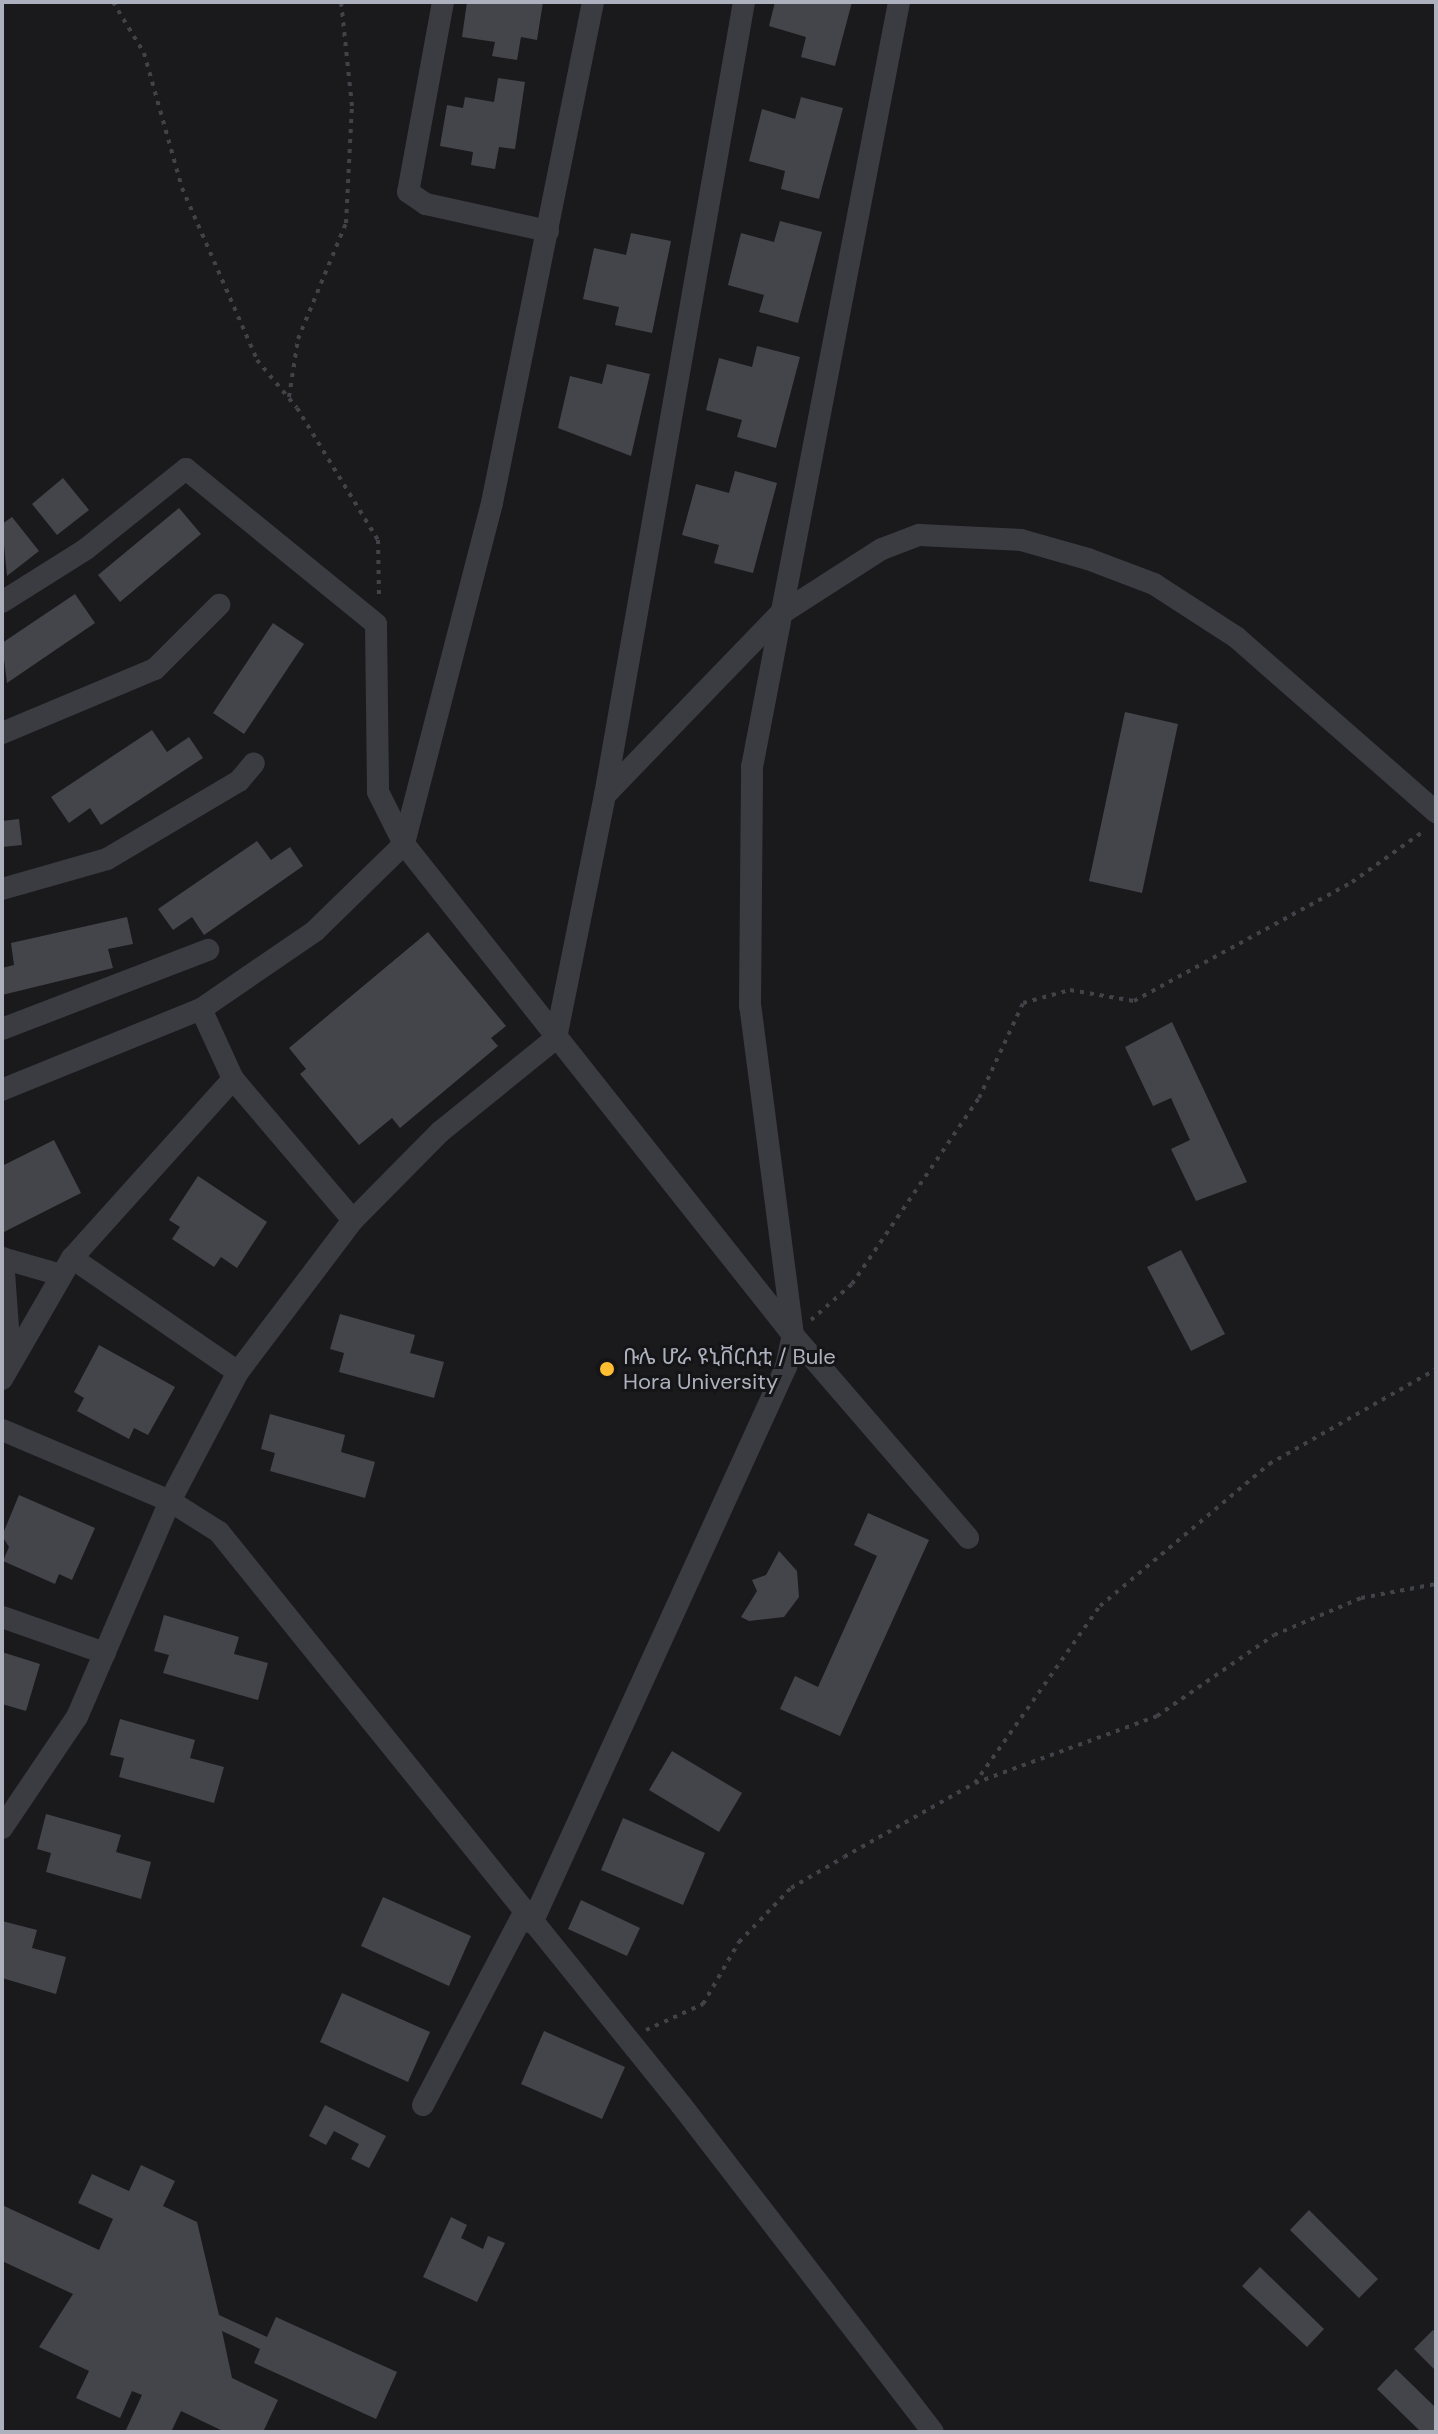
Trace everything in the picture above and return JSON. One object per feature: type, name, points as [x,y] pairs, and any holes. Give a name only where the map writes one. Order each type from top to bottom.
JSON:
[{"type":"street","points":[[443,2],[408,192],[426,204],[548,231]]},
{"type":"street","points":[[2,1090],[201,1009],[315,931],[404,844],[492,503],[593,2]]},
{"type":"street","points":[[2,1828],[46,1773],[105,1653],[170,1501],[238,1372],[353,1220],[440,1132],[556,1038],[605,795],[744,2]]},
{"type":"street","points":[[423,2105],[528,1918],[786,1367],[793,1335],[750,1006],[746,869],[752,767],[899,2]]},
{"type":"street","points":[[2,602],[86,549],[186,469],[376,624],[378,792],[404,844],[793,1335],[968,1538]]},
{"type":"street","points":[[605,795],[779,615],[882,549],[919,535],[1021,540],[1088,559],[1154,584],[1236,637],[1436,812]]},
{"type":"street","points":[[2,733],[155,669],[219,605]]},
{"type":"street","points":[[2,889],[107,859],[239,781],[254,763]]},
{"type":"street","points":[[2,1029],[208,950]]},
{"type":"street","points":[[201,1009],[233,1079],[353,1220]]},
{"type":"street","points":[[6,1369],[67,1266],[233,1079]]},
{"type":"street","points":[[6,1369],[2,1258],[67,1266],[238,1372]]},
{"type":"street","points":[[2,1430],[170,1501],[219,1532],[624,2037],[933,2432]]},
{"type":"street","points":[[2,1617],[105,1653]]},
{"type":"path","points":[[113,2],[144,53],[182,188],[251,345],[289,398],[378,540],[376,624]]},
{"type":"path","points":[[289,398],[298,339],[346,223],[352,106],[341,2]]},
{"type":"path","points":[[793,1335],[861,1272],[979,1098],[1023,1003],[1070,990],[1134,1001],[1352,882],[1436,823]]},
{"type":"path","points":[[975,1783],[1100,1606],[1269,1464],[1436,1369]]},
{"type":"path","points":[[624,2037],[703,2004],[739,1942],[791,1888],[975,1783],[1157,1716],[1274,1635],[1361,1598],[1436,1584]]},
{"type":"building","points":[[467,2],[543,2],[537,40],[521,37],[517,60],[492,56],[495,42],[462,37]]},
{"type":"building","points":[[775,2],[852,2],[835,66],[801,57],[806,37],[769,26]]},
{"type":"building","points":[[498,78],[525,82],[515,149],[499,147],[495,169],[471,165],[473,152],[440,146],[447,105],[463,108],[465,97],[494,102]]},
{"type":"building","points":[[801,97],[843,108],[819,199],[781,189],[785,171],[749,161],[762,109],[795,119]]},
{"type":"building","points":[[780,221],[822,232],[798,323],[759,312],[764,295],[728,285],[741,233],[774,242]]},
{"type":"building","points":[[631,233],[671,241],[652,333],[615,325],[619,307],[583,299],[594,248],[626,255]]},
{"type":"building","points":[[757,346],[800,357],[776,448],[737,437],[742,420],[706,410],[719,358],[752,367]]},
{"type":"building","points":[[607,364],[650,374],[631,456],[558,428],[570,376],[602,384]]},
{"type":"building","points":[[735,471],[777,483],[753,573],[714,563],[719,545],[682,535],[696,484],[729,493]]},
{"type":"building","points":[[63,478],[89,510],[57,535],[32,504]]},
{"type":"building","points":[[179,508],[201,534],[120,602],[98,575]]},
{"type":"building","points":[[12,517],[39,551],[7,576],[2,524]]},
{"type":"building","points":[[75,594],[95,623],[7,683],[2,643]]},
{"type":"building","points":[[273,623],[304,644],[244,734],[213,713]]},
{"type":"building","points":[[1125,712],[1178,724],[1142,893],[1089,881]]},
{"type":"building","points":[[152,730],[167,752],[189,737],[203,758],[101,825],[90,808],[69,823],[51,797]]},
{"type":"building","points":[[19,819],[22,845],[2,847],[2,821]]},
{"type":"building","points":[[257,841],[271,860],[290,847],[303,866],[204,935],[192,917],[173,930],[158,909]]},
{"type":"building","points":[[127,917],[133,944],[108,949],[113,968],[2,995],[2,968],[14,965],[11,943]]},
{"type":"building","points":[[428,932],[506,1026],[491,1038],[498,1046],[400,1128],[392,1118],[359,1145],[300,1074],[306,1069],[289,1048]]},
{"type":"building","points":[[1172,1022],[1247,1182],[1196,1201],[1171,1149],[1190,1140],[1171,1098],[1153,1106],[1125,1047]]},
{"type":"building","points":[[54,1140],[81,1193],[2,1233],[2,1166]]},
{"type":"building","points":[[198,1176],[267,1222],[237,1268],[221,1257],[214,1267],[172,1239],[180,1227],[169,1220]]},
{"type":"building","points":[[1181,1250],[1225,1334],[1191,1351],[1147,1267]]},
{"type":"building","points":[[340,1314],[415,1335],[410,1353],[444,1362],[434,1398],[339,1372],[344,1353],[330,1349]]},
{"type":"building","points":[[99,1345],[175,1387],[148,1435],[134,1428],[129,1439],[77,1411],[84,1398],[74,1392]]},
{"type":"building","points":[[270,1414],[345,1435],[341,1452],[375,1462],[365,1498],[270,1471],[275,1453],[261,1449]]},
{"type":"building","points":[[19,1495],[95,1528],[72,1580],[59,1574],[55,1584],[3,1561],[9,1547],[2,1536]]},
{"type":"building","points":[[868,1513],[929,1540],[840,1736],[780,1709],[795,1676],[818,1687],[877,1556],[854,1545]]},
{"type":"building","points":[[779,1551],[797,1571],[799,1597],[784,1617],[749,1621],[741,1617],[757,1591],[752,1580],[766,1575]]},
{"type":"building","points":[[164,1615],[239,1637],[234,1654],[268,1663],[258,1700],[163,1673],[169,1655],[154,1651]]},
{"type":"building","points":[[2,1652],[40,1664],[26,1711],[2,1704]]},
{"type":"building","points":[[120,1719],[195,1740],[190,1758],[224,1767],[214,1803],[119,1777],[124,1758],[110,1755]]},
{"type":"building","points":[[672,1751],[742,1793],[719,1832],[649,1790]]},
{"type":"building","points":[[46,1814],[121,1835],[116,1852],[151,1862],[141,1899],[46,1872],[51,1853],[37,1849]]},
{"type":"building","points":[[623,1818],[705,1853],[683,1905],[601,1870]]},
{"type":"building","points":[[383,1897],[471,1936],[449,1986],[361,1946]]},
{"type":"building","points":[[581,1900],[640,1928],[627,1956],[568,1929]]},
{"type":"building","points":[[2,1921],[37,1930],[32,1948],[66,1957],[56,1994],[2,1978]]},
{"type":"building","points":[[342,1993],[430,2032],[408,2082],[320,2042]]},
{"type":"building","points":[[544,2031],[625,2067],[602,2119],[521,2084]]},
{"type":"building","points":[[325,2105],[386,2136],[369,2168],[351,2159],[359,2144],[334,2131],[326,2145],[309,2136]]},
{"type":"building","points":[[141,2165],[175,2181],[163,2206],[197,2222],[219,2315],[267,2337],[276,2317],[397,2372],[376,2419],[254,2363],[260,2349],[222,2331],[232,2378],[278,2400],[263,2432],[225,2432],[181,2411],[171,2432],[125,2432],[142,2395],[132,2391],[120,2418],[76,2398],[89,2371],[39,2347],[73,2294],[2,2261],[2,2205],[99,2250],[113,2219],[78,2203],[92,2174],[129,2191]]},
{"type":"building","points":[[1309,2210],[1378,2279],[1359,2298],[1290,2230]]},
{"type":"building","points":[[451,2217],[467,2225],[461,2238],[483,2249],[488,2236],[505,2243],[477,2302],[423,2277]]},
{"type":"building","points":[[1260,2267],[1324,2329],[1307,2347],[1242,2286]]},
{"type":"building","points":[[1433,2330],[1436,2333],[1436,2371],[1414,2349]]},
{"type":"building","points":[[1396,2369],[1436,2408],[1436,2432],[1421,2432],[1377,2389]]},
{"type":"place","name":"ቡሌ ሆራ ዩኒቨርሲቲ / Bule Hora University","points":[[607,1369]]}]
